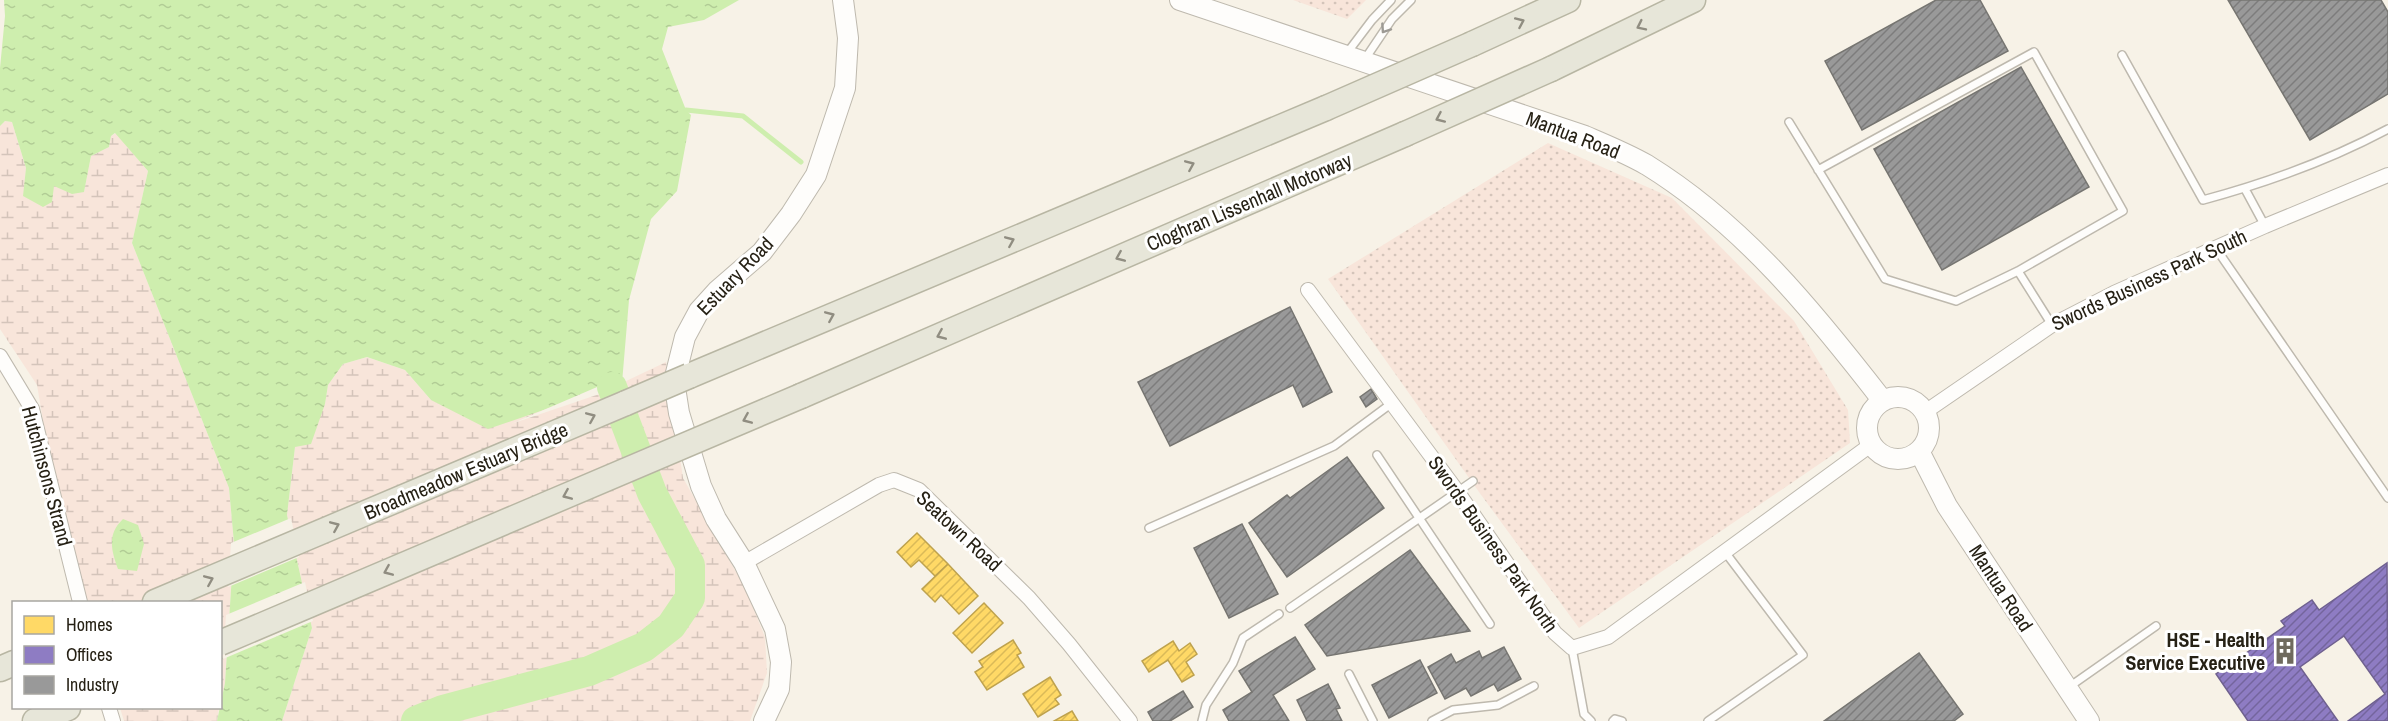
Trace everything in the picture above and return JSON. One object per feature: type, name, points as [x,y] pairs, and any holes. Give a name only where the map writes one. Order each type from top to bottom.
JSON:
[{"type":"highway","name":"Broadmeadow Estuary Bridge","points":[[160,601],[1326,108],[1568,0]]},
{"type":"highway","name":"Cloghran Lissenhall Motorway","points":[[222,642],[801,396],[1405,134],[1551,69],[1693,0]]},
{"type":"street","name":"Estuary Road","points":[[764,721],[778,689],[781,662],[775,629],[744,563],[716,519],[701,486],[679,413],[674,381],[686,337],[699,311],[718,290],[762,252],[791,214],[816,175],[845,88],[848,38],[843,0]]},
{"type":"street","name":"Mantua Road","points":[[1180,0],[1585,136],[1646,165],[1691,195],[1727,224],[1770,264],[1802,299],[1883,400]]},
{"type":"street","name":"Swords Business Park South","points":[[1925,412],[2052,325],[2114,293],[2265,226],[2388,175]]},
{"type":"street","name":"Swords Business Park North","points":[[1308,290],[1457,491],[1555,633],[1572,648],[1608,637],[1872,444]]},
{"type":"street","name":"Hutchinsons Strand","points":[[0,356],[32,409],[80,601]]},
{"type":"street","points":[[1904,397],[1920,405],[1925,412],[1928,420],[1928,437],[1919,451],[1911,456],[1894,459],[1885,456],[1872,444],[1868,436],[1869,418],[1883,400],[1904,397]]},
{"type":"street","name":"Mantua Road","points":[[1919,451],[1947,506],[2089,721]]},
{"type":"street","name":"Seatown Road","points":[[744,563],[879,485],[894,480],[919,490],[1029,598],[1130,721]]},
{"type":"lane","points":[[1355,58],[1372,20],[1391,0]]},
{"type":"lane","points":[[1355,58],[1411,0]]},
{"type":"lane","points":[[1790,122],[1818,170],[1885,279],[1956,302],[2018,271],[2123,211],[2034,52],[1818,170]]},
{"type":"lane","points":[[2122,55],[2203,200],[2245,189],[2359,144],[2388,129]]},
{"type":"lane","points":[[2245,189],[2265,226]]},
{"type":"lane","points":[[2216,248],[2388,498]]},
{"type":"lane","points":[[2018,271],[2052,325]]},
{"type":"lane","points":[[1149,528],[1334,446],[1392,403]]},
{"type":"lane","points":[[1377,455],[1490,624]]},
{"type":"lane","points":[[1290,608],[1473,481]]},
{"type":"lane","points":[[1708,721],[1803,655],[1725,552]]},
{"type":"lane","points":[[1202,721],[1206,705],[1233,663],[1243,638],[1279,614]]},
{"type":"lane","points":[[2067,689],[2156,626]]},
{"type":"lane","points":[[1572,648],[1584,714],[1591,721]]},
{"type":"lane","points":[[1349,674],[1373,721]]},
{"type":"lane","points":[[1432,721],[1453,710],[1498,705],[1534,686]]},
{"type":"lane","points":[[1613,721],[1616,719],[1622,721]]},
{"type":"green space","points":[[1293,0],[1366,0],[1347,19]]},
{"type":"green space","points":[[5,121],[12,122],[26,168],[24,196],[43,206],[54,185],[84,192],[91,156],[109,147],[111,136],[116,133],[148,171],[132,243],[229,488],[234,543],[225,683],[222,698],[222,601],[88,601],[52,474],[37,385],[0,329],[0,126]]},
{"type":"green space","points":[[1548,143],[1672,198],[1794,321],[1848,410],[1850,443],[1579,628],[1328,279]]},
{"type":"green space","points":[[367,357],[405,370],[431,400],[622,383],[666,362],[683,478],[745,588],[765,637],[767,673],[750,721],[282,721],[312,628],[287,515],[295,447],[325,404],[328,385],[343,364]]},
{"type":"green space","points":[[120,709],[219,709],[217,721],[124,721]]},
{"type":"water","points":[[4,0],[739,0],[704,20],[668,27],[662,49],[686,110],[691,115],[677,191],[651,219],[629,300],[622,383],[488,429],[431,400],[405,370],[367,357],[343,364],[328,385],[325,404],[311,444],[295,447],[287,515],[312,628],[282,721],[217,721],[220,709],[222,709],[225,683],[234,543],[229,488],[132,243],[148,171],[115,133],[111,136],[109,147],[91,156],[84,192],[72,194],[54,186],[52,202],[43,207],[23,196],[26,168],[12,122],[5,121],[0,126],[0,68],[5,16]]},
{"type":"water","points":[[123,519],[138,525],[144,544],[137,571],[118,569],[114,555],[112,542],[114,530]]},
{"type":"pier","points":[[625,375],[623,386],[511,424]]},
{"type":"pier","points":[[291,518],[299,557],[228,587],[231,543]]},
{"type":"pier","points":[[305,582],[313,621],[223,659],[226,615]]},
{"type":"building: Homes","points":[[917,533],[948,564],[935,576],[919,560],[911,567],[897,552]]},
{"type":"building: Homes","points":[[948,564],[978,596],[959,614],[941,595],[935,602],[922,589]]},
{"type":"building: Homes","points":[[984,603],[1003,623],[972,653],[953,633]]},
{"type":"building: Homes","points":[[1013,640],[1021,653],[1017,655],[1024,667],[987,690],[975,672],[983,667],[979,661]]},
{"type":"building: Homes","points":[[1173,641],[1179,651],[1190,643],[1197,654],[1186,662],[1194,675],[1182,682],[1168,660],[1149,672],[1142,661]]},
{"type":"building: Homes","points":[[1050,677],[1061,695],[1055,699],[1059,704],[1038,717],[1023,694]]},
{"type":"building: Homes","points":[[1072,711],[1078,721],[1054,721]]},
{"type":"building: Offices","name":"HSE - Health Service Executive","points":[[2387,563],[2388,721],[2348,721],[2385,694],[2344,636],[2300,667],[2338,721],[2248,721],[2216,674],[2285,626],[2281,621],[2312,600],[2319,610]]},
{"type":"building: Industry","points":[[1936,0],[1980,0],[2008,51],[1862,130],[1825,61]]},
{"type":"building: Industry","points":[[2228,0],[2381,0],[2388,12],[2388,94],[2310,140]]},
{"type":"building: Industry","points":[[2021,67],[2089,187],[1942,270],[1874,149]]},
{"type":"building: Industry","points":[[1290,307],[1332,392],[1303,407],[1293,385],[1170,446],[1138,382]]},
{"type":"building: Industry","points":[[1371,389],[1377,399],[1366,407],[1360,397]]},
{"type":"building: Industry","points":[[1347,457],[1384,508],[1287,577],[1249,523],[1287,495],[1290,498]]},
{"type":"building: Industry","points":[[1242,524],[1278,594],[1229,618],[1194,548]]},
{"type":"building: Industry","points":[[1410,550],[1470,631],[1327,656],[1305,625]]},
{"type":"building: Industry","points":[[1295,637],[1315,669],[1273,695],[1289,721],[1229,721],[1223,710],[1252,692],[1239,671]]},
{"type":"building: Industry","points":[[1504,647],[1521,679],[1498,691],[1494,684],[1471,696],[1466,688],[1445,699],[1428,667],[1451,654],[1456,663],[1479,651],[1482,658]]},
{"type":"building: Industry","points":[[1919,653],[1963,714],[1954,721],[1824,721]]},
{"type":"building: Industry","points":[[1420,660],[1437,693],[1389,718],[1372,685]]},
{"type":"building: Industry","points":[[1328,684],[1340,708],[1336,709],[1342,721],[1307,721],[1297,700]]},
{"type":"building: Industry","points":[[1183,691],[1193,707],[1170,721],[1153,721],[1148,712]]},
{"type":"waterway","points":[[686,110],[743,116],[801,162]]},
{"type":"waterway","points":[[416,721],[443,710],[589,671],[644,647],[671,626],[690,598],[690,565],[652,493],[612,387]]},
{"type":"place","name":"HSE - Health Service Executive","points":[[2285,651]]}]
